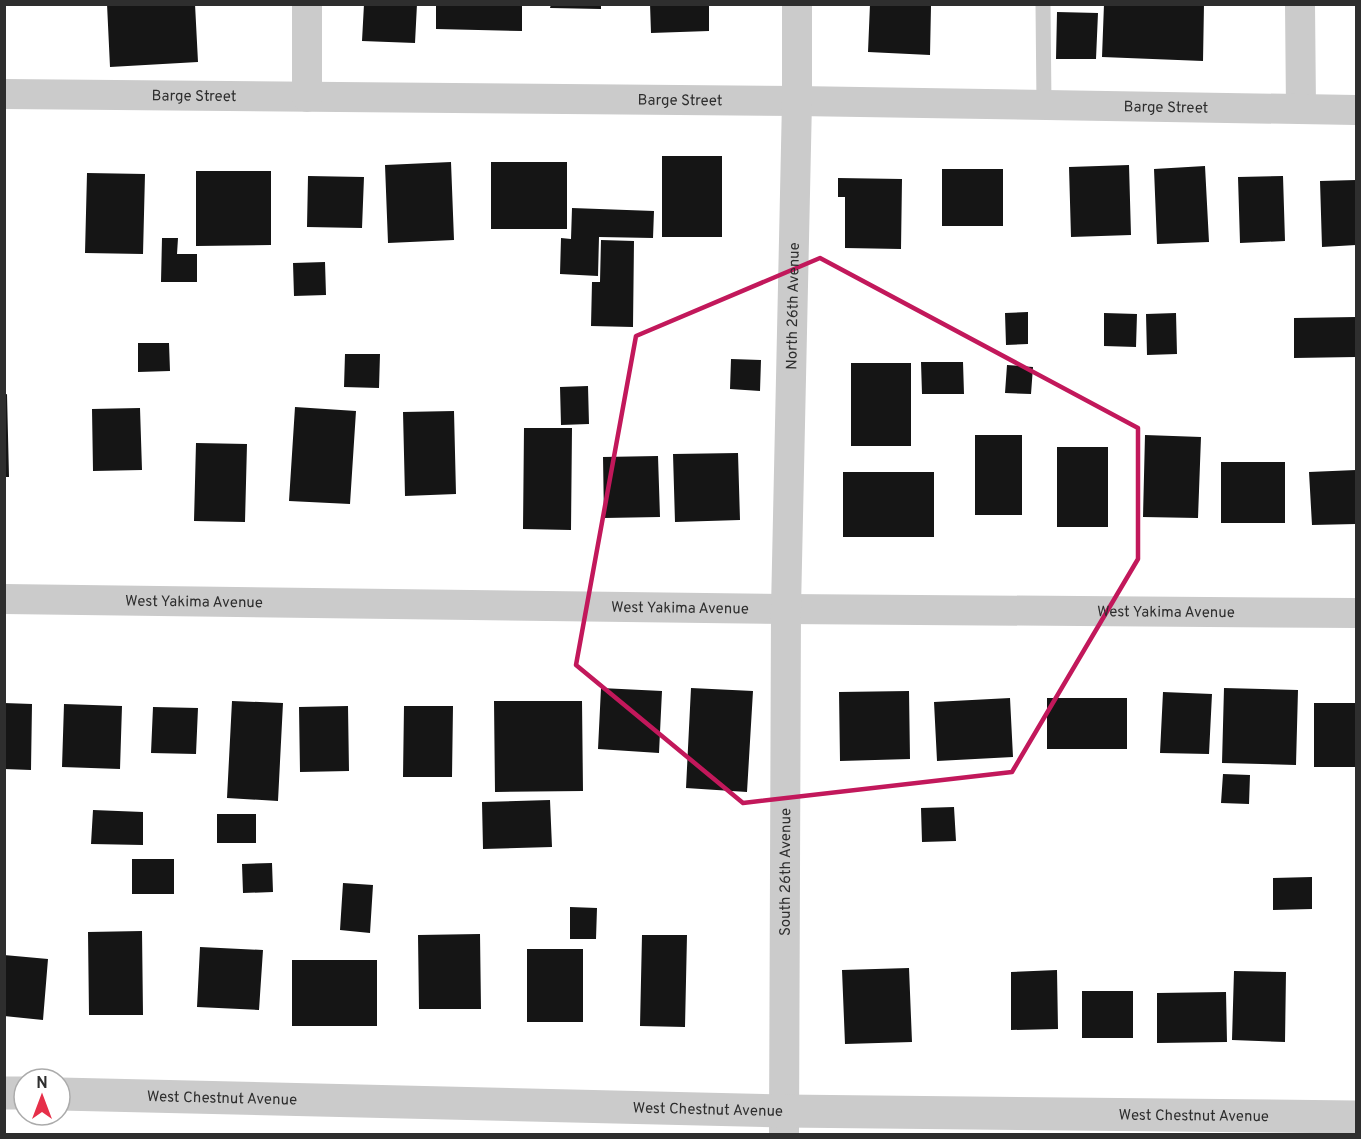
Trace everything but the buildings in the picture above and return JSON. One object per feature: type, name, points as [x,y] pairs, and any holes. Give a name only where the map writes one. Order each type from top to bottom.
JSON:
[{"type":"street","points":[[307,4],[307,97]]},
{"type":"street","name":"North 26th Avenue","points":[[786,609],[797,101],[796,4]]},
{"type":"street","points":[[1300,4],[1301,109]]},
{"type":"street","name":"Barge Street","points":[[4,94],[797,101],[1356,110]]},
{"type":"street","name":"West Yakima Avenue","points":[[4,599],[786,609],[1356,613]]},
{"type":"street","name":"South 26th Avenue","points":[[784,1123],[786,609]]},
{"type":"street","name":"West Chestnut Avenue","points":[[72,1094],[784,1123],[1302,1126],[1356,1117]]},
{"type":"lane","points":[[1043,4],[1044,105]]},
{"type":"highlighted area","points":[[820,258],[1138,428],[1138,559],[1012,772],[743,803],[576,665],[636,336]]}]
